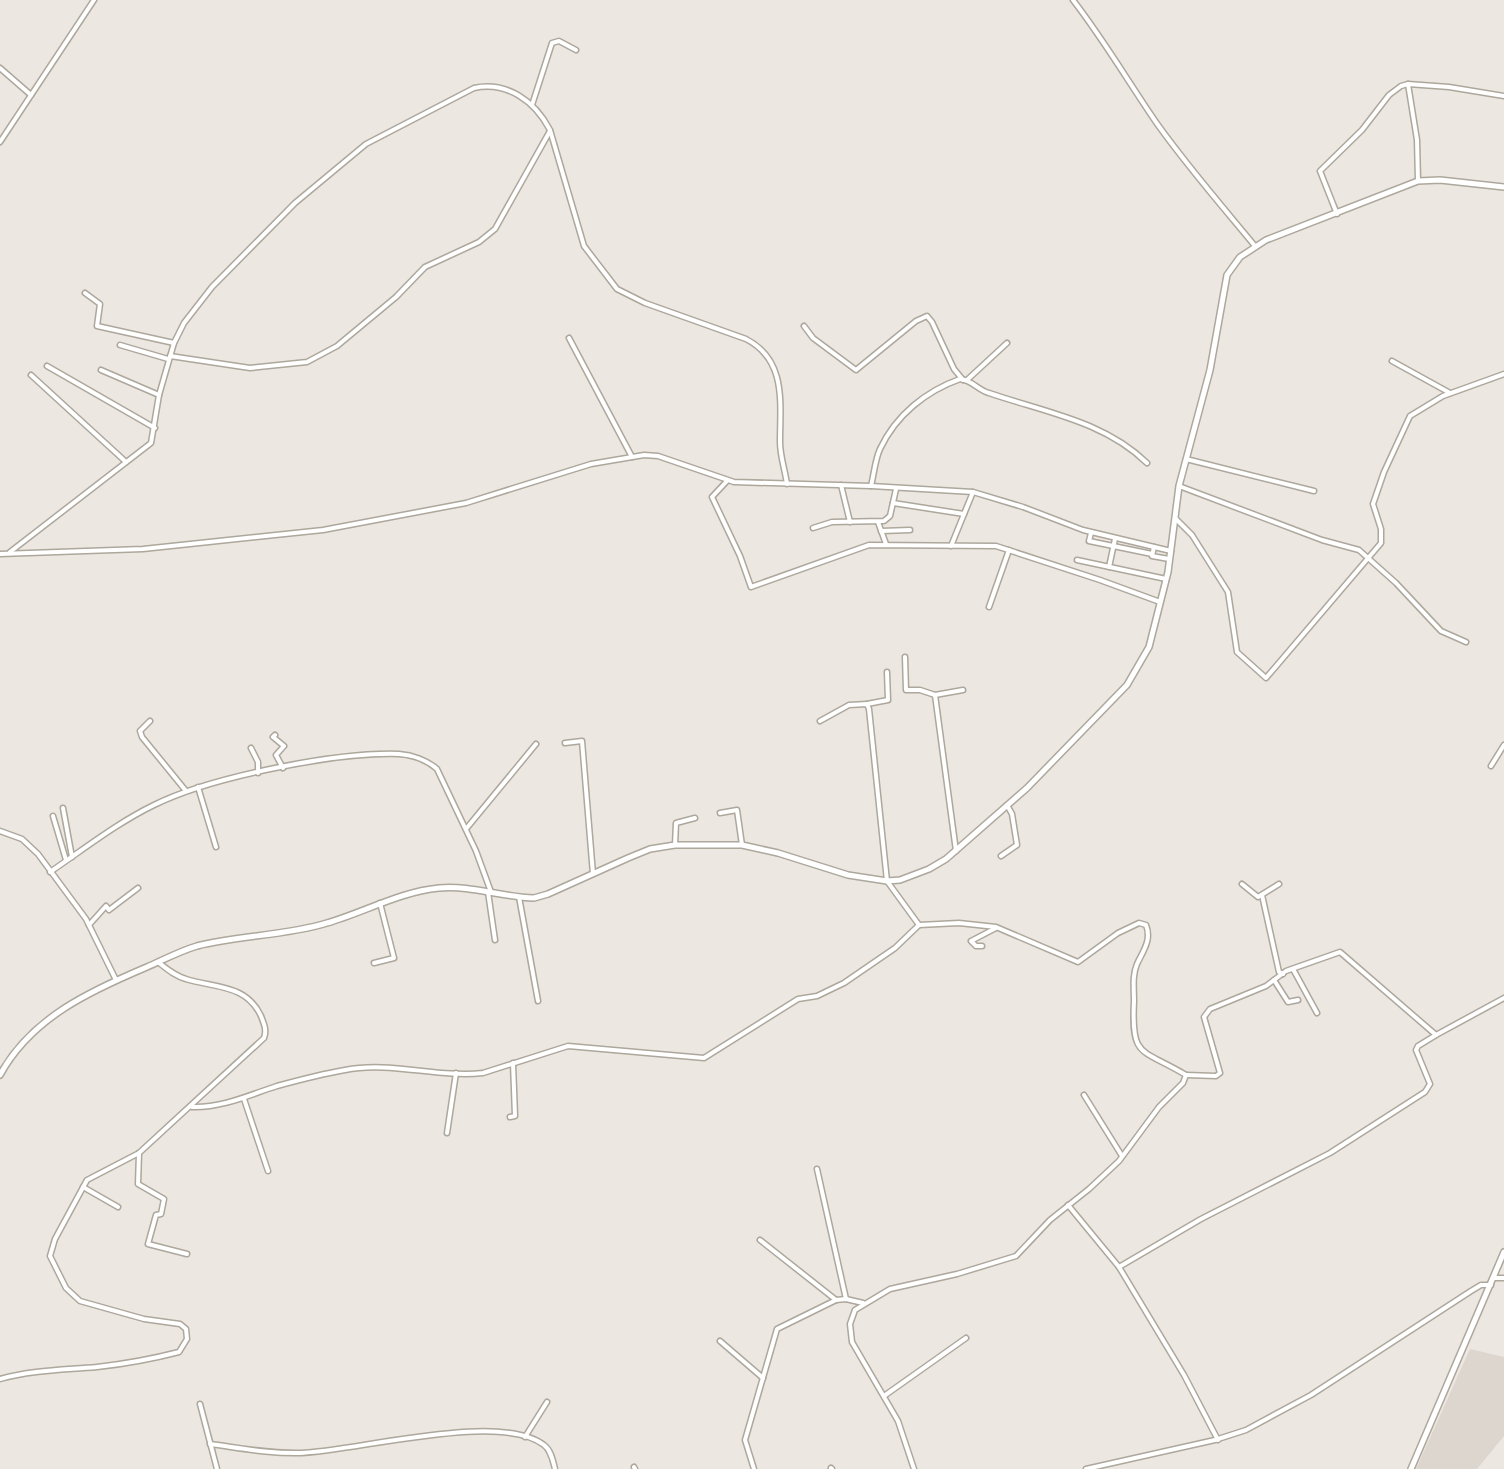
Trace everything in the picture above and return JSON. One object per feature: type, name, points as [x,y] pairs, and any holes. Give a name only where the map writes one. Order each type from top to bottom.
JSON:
[{"type":"street","points":[[0,142],[94,0]]},
{"type":"street","points":[[1073,0],[1097,30],[1130,83],[1187,165],[1256,246]]},
{"type":"street","points":[[532,105],[552,43],[559,41],[576,50]]},
{"type":"street","points":[[0,68],[31,95]]},
{"type":"street","points":[[1337,214],[1320,171],[1362,130],[1389,95],[1408,84],[1462,88],[1504,96]]},
{"type":"street","points":[[1408,84],[1417,140],[1418,181]]},
{"type":"street","points":[[10,552],[151,444],[159,395],[169,357],[184,323],[212,287],[295,203],[366,144],[474,88],[496,86],[524,98],[550,130],[584,246],[617,289],[645,303],[746,339],[760,346],[771,358],[782,415],[780,444],[787,484]]},
{"type":"street","points":[[120,345],[169,357],[250,368],[307,362],[328,351],[396,297],[425,267],[479,242],[495,229],[550,130]]},
{"type":"street","points":[[0,1075],[31,1033],[51,1017],[91,992],[116,980],[196,946],[292,932],[327,923],[408,893],[442,888],[519,897],[548,894],[650,849],[675,845],[742,845],[778,853],[848,875],[887,882],[929,869],[956,852],[1037,779],[1127,685],[1149,647],[1172,551],[1179,486],[1212,360],[1227,275],[1240,256],[1256,246],[1418,181],[1440,180],[1504,188]]},
{"type":"street","points":[[85,293],[100,304],[97,326],[174,343]]},
{"type":"street","points":[[804,326],[813,338],[856,370],[916,321],[927,316],[954,369],[965,380],[985,392],[1056,412],[1106,434],[1130,446],[1147,463]]},
{"type":"street","points":[[569,338],[632,457]]},
{"type":"street","points":[[871,486],[880,449],[923,395],[965,380],[1007,343]]},
{"type":"street","points":[[1392,361],[1450,393]]},
{"type":"street","points":[[47,366],[155,427]]},
{"type":"street","points":[[101,370],[159,395]]},
{"type":"street","points":[[1176,519],[1192,535],[1228,592],[1237,652],[1266,678],[1381,543],[1374,501],[1406,424],[1415,412],[1450,393],[1504,374]]},
{"type":"street","points":[[31,375],[126,462]]},
{"type":"street","points":[[75,380],[155,427]]},
{"type":"street","points":[[0,554],[143,549],[323,530],[476,500],[591,464],[632,457],[658,456],[728,481],[759,485],[841,485],[973,492],[1023,507],[1091,533],[1172,551]]},
{"type":"street","points":[[1186,459],[1314,491]]},
{"type":"street","points":[[728,481],[712,497],[740,556],[751,587],[855,548],[886,545],[996,546],[1161,603]]},
{"type":"street","points":[[841,485],[849,522]]},
{"type":"street","points":[[1179,486],[1322,540],[1359,550],[1369,557],[1441,631],[1466,642]]},
{"type":"street","points":[[813,528],[832,522],[878,522],[887,519],[896,489]]},
{"type":"street","points":[[951,546],[973,492]]},
{"type":"street","points":[[893,503],[964,514]]},
{"type":"street","points":[[878,522],[886,545]]},
{"type":"street","points":[[881,531],[910,530]]},
{"type":"street","points":[[1091,533],[1089,541],[1170,559]]},
{"type":"street","points":[[1108,567],[1115,539]]},
{"type":"street","points":[[1152,554],[1154,547]]},
{"type":"street","points":[[989,607],[1009,550]]},
{"type":"street","points":[[1077,560],[1166,579]]},
{"type":"street","points":[[905,657],[906,690],[920,690],[935,694],[963,690]]},
{"type":"street","points":[[820,721],[849,705],[888,700],[887,672]]},
{"type":"street","points":[[935,694],[956,852]]},
{"type":"street","points":[[867,704],[887,882],[919,925]]},
{"type":"street","points":[[150,721],[140,731],[142,737],[186,791]]},
{"type":"street","points":[[275,735],[273,737],[284,746],[276,755],[283,768]]},
{"type":"street","points":[[565,742],[582,741],[593,874]]},
{"type":"street","points":[[466,829],[536,744]]},
{"type":"street","points":[[1491,766],[1504,745]]},
{"type":"street","points":[[251,748],[258,762],[258,773]]},
{"type":"street","points":[[50,872],[129,819],[186,791],[283,768],[362,756],[401,754],[430,762],[444,779],[466,829],[489,892],[495,940]]},
{"type":"street","points":[[198,788],[216,847]]},
{"type":"street","points":[[1001,856],[1017,845],[1012,814],[1007,805]]},
{"type":"street","points":[[63,808],[72,856]]},
{"type":"street","points":[[720,813],[737,810],[742,845]]},
{"type":"street","points":[[53,816],[66,860]]},
{"type":"street","points":[[675,845],[676,823],[696,818]]},
{"type":"street","points":[[0,831],[29,844],[89,925],[116,980]]},
{"type":"street","points":[[1242,884],[1258,897],[1279,884]]},
{"type":"street","points":[[89,925],[106,906],[109,910],[138,888]]},
{"type":"street","points":[[1262,895],[1279,972],[1283,974]]},
{"type":"street","points":[[519,897],[538,1001]]},
{"type":"street","points":[[374,963],[393,958],[380,903]]},
{"type":"street","points":[[191,1107],[218,1105],[244,1099],[282,1085],[363,1068],[418,1069],[456,1074],[483,1073],[568,1046],[704,1058],[798,999],[817,996],[844,983],[895,948],[919,925],[959,923],[996,927],[1078,962],[1118,933],[1139,923],[1146,925],[1147,944],[1134,973],[1133,1034],[1137,1045],[1148,1054],[1186,1075],[1216,1076],[1220,1073],[1204,1017],[1207,1012],[1293,969],[1340,952],[1436,1035]]},
{"type":"street","points":[[982,946],[976,946],[971,941],[996,927]]},
{"type":"street","points":[[0,1379],[46,1370],[133,1362],[179,1352],[183,1349],[187,1339],[186,1329],[180,1324],[144,1319],[80,1301],[66,1288],[52,1264],[50,1249],[83,1187],[96,1174],[139,1153],[256,1047],[266,1031],[257,1008],[248,997],[237,990],[183,979],[158,962]]},
{"type":"street","points":[[1293,969],[1317,1013]]},
{"type":"street","points":[[1274,980],[1288,1002],[1298,1000]]},
{"type":"street","points":[[1119,1267],[1186,1227],[1330,1153],[1425,1092],[1430,1084],[1416,1050],[1418,1046],[1504,998]]},
{"type":"street","points":[[510,1117],[514,1116],[513,1063]]},
{"type":"street","points":[[447,1133],[456,1074]]},
{"type":"street","points":[[914,1469],[905,1438],[884,1396],[866,1370],[850,1333],[852,1316],[864,1303],[890,1289],[957,1274],[1016,1256],[1068,1205],[1089,1190],[1122,1156],[1154,1112],[1184,1083],[1186,1075]]},
{"type":"street","points":[[1083,1095],[1122,1156]]},
{"type":"street","points":[[244,1099],[267,1171]]},
{"type":"street","points":[[139,1153],[138,1184],[164,1199],[161,1214],[156,1215],[148,1244],[187,1254]]},
{"type":"street","points":[[817,1169],[846,1299]]},
{"type":"street","points":[[83,1187],[118,1208]]},
{"type":"street","points":[[1068,1205],[1119,1267],[1184,1376],[1218,1440]]},
{"type":"street","points":[[760,1240],[836,1300]]},
{"type":"street","points":[[1411,1469],[1504,1252]]},
{"type":"street","points":[[1494,1278],[1504,1278]]},
{"type":"street","points":[[1086,1469],[1218,1440],[1274,1417],[1471,1291],[1481,1285],[1491,1285]]},
{"type":"street","points":[[754,1469],[745,1443],[777,1329],[836,1300],[846,1299],[864,1303]]},
{"type":"street","points":[[884,1396],[966,1338]]},
{"type":"street","points":[[720,1341],[764,1378]]},
{"type":"street","points":[[525,1437],[547,1402]]},
{"type":"street","points":[[200,1404],[217,1469]]},
{"type":"street","points":[[210,1444],[300,1453],[451,1433],[499,1433],[525,1437],[547,1446],[555,1469]]},
{"type":"shaded area","points":[[1470,1349],[1504,1357],[1504,1436],[1477,1469],[1416,1469]]}]
